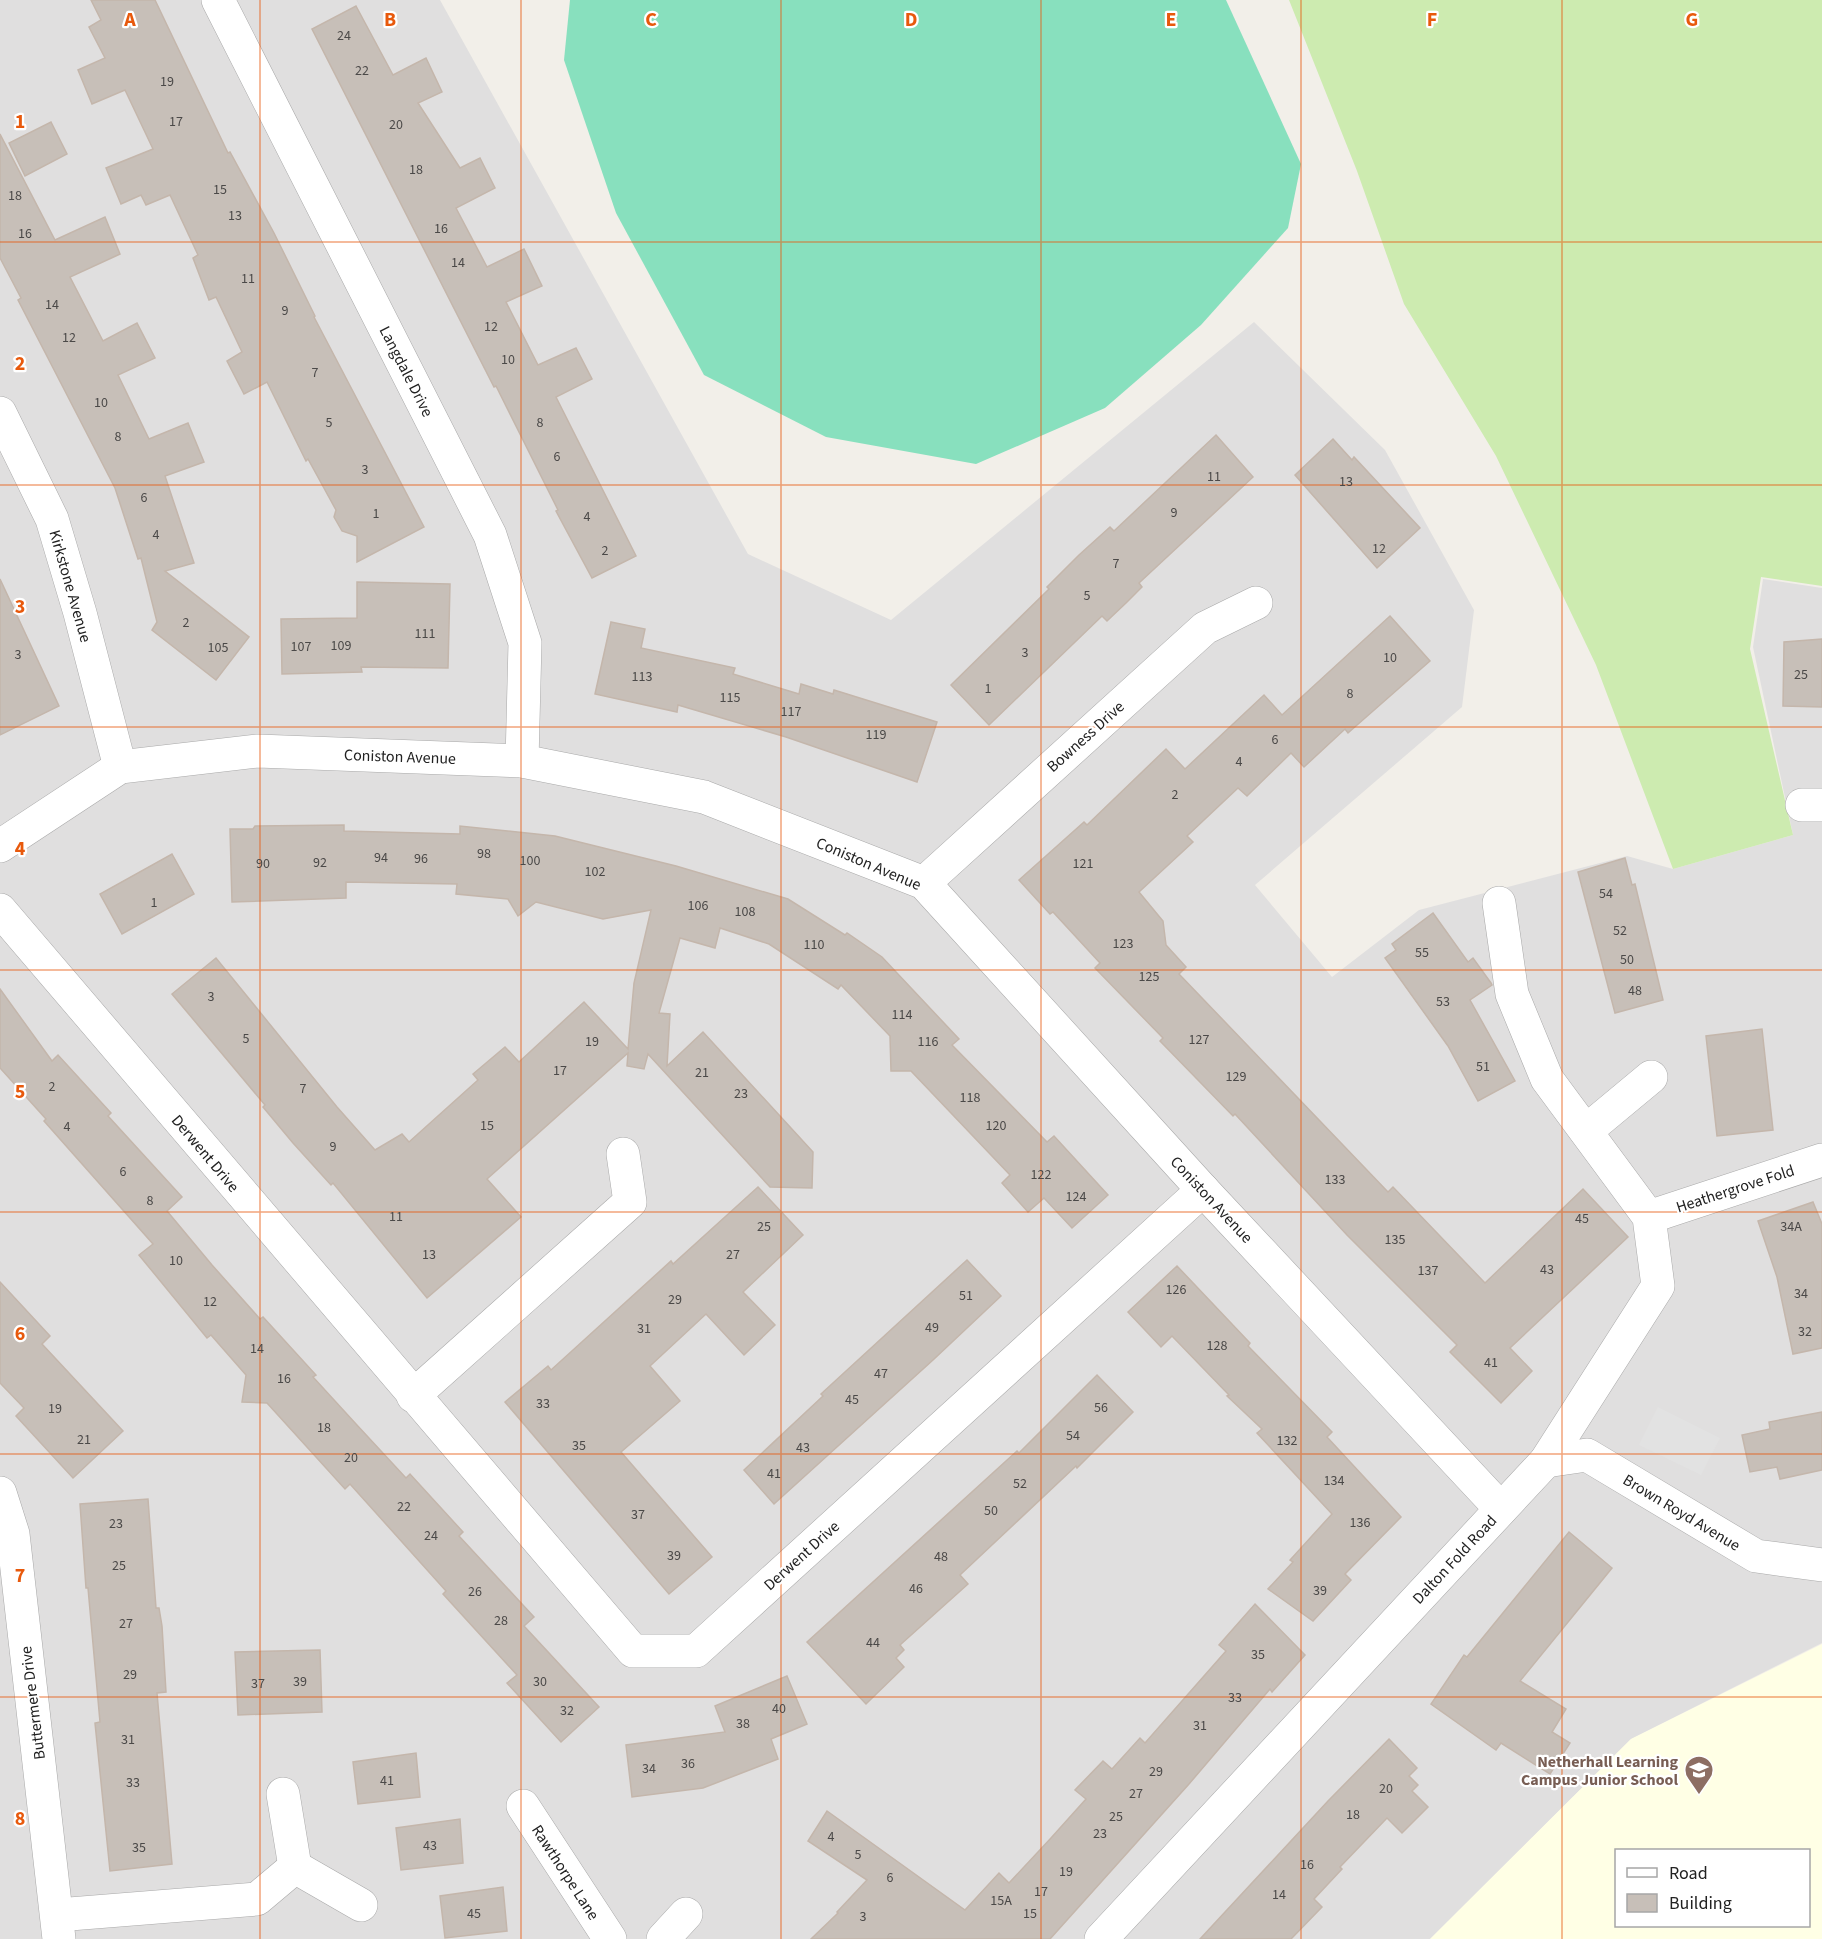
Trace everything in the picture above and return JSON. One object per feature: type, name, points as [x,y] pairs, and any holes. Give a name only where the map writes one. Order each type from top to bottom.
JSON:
[{"type":"street","name":"Langdale Drive","points":[[218,0],[490,535],[525,643],[522,761]]},
{"type":"street","name":"Kirkstone Avenue","points":[[0,413],[52,519],[80,612],[120,767]]},
{"type":"street","name":"Bowness Drive","points":[[924,883],[1205,628],[1256,603]]},
{"type":"street","name":"Coniston Avenue","points":[[0,846],[120,767],[258,751],[522,761],[704,796],[924,883],[1203,1190],[1502,1509]]},
{"type":"street","name":"Dalton Fold Road","points":[[1101,1939],[1546,1461],[1658,1286],[1649,1217],[1547,1079],[1512,994],[1499,903]]},
{"type":"street","name":"Derwent Drive","points":[[0,910],[633,1651],[696,1651],[1203,1190]]},
{"type":"street","points":[[1586,1131],[1651,1077]]},
{"type":"street","points":[[413,1396],[630,1202],[623,1154]]},
{"type":"street","name":"Heathergrove Fold","points":[[1649,1217],[1822,1160]]},
{"type":"street","name":"Brown Royd Avenue","points":[[1546,1461],[1587,1455],[1755,1556],[1822,1565]]},
{"type":"street","name":"Buttermere Drive","points":[[0,1493],[13,1534],[58,1927],[257,1899],[295,1867]]},
{"type":"street","points":[[283,1794],[295,1867],[361,1905]]},
{"type":"street","name":"Rawthorpe Lane","points":[[523,1806],[610,1939]]},
{"type":"street","points":[[663,1939],[686,1914]]},
{"type":"shaded area","points":[[0,0],[440,0],[748,554],[891,620],[1254,322],[1385,450],[1474,610],[1462,707],[1255,885],[1332,977],[1419,910],[1627,856],[1673,869],[1793,835],[1753,647],[1763,579],[1822,588],[1822,1643],[1631,1739],[1430,1939],[0,1939]]},
{"type":"shaded area","points":[[1658,1407],[1720,1438],[1701,1475],[1639,1445]]},
{"type":"shaded area","name":"Netherhall Learning Campus Junior School","points":[[1822,1644],[1822,1939],[1430,1939],[1631,1739]]},
{"type":"green space","points":[[570,0],[1226,0],[1301,164],[1288,228],[1201,325],[1105,408],[976,464],[826,437],[704,375],[616,213],[564,60]]},
{"type":"green space","points":[[1289,0],[1822,0],[1822,586],[1761,577],[1750,649],[1793,835],[1673,869],[1596,665],[1496,456],[1404,304],[1357,171]]},
{"type":"building","points":[[91,0],[155,0],[228,153],[230,152],[274,233],[314,317],[424,527],[357,562],[357,536],[342,531],[334,517],[336,510],[308,459],[306,461],[267,382],[244,394],[227,361],[242,352],[216,297],[209,300],[193,258],[198,255],[170,195],[146,205],[141,195],[121,204],[106,168],[153,149],[125,90],[92,104],[78,70],[105,58],[89,27],[101,20]]},
{"type":"building","points":[[356,6],[393,75],[426,58],[442,92],[418,103],[460,168],[480,158],[495,188],[456,208],[487,267],[524,249],[542,286],[506,302],[538,365],[576,348],[592,379],[556,397],[636,556],[592,578],[312,29]]},
{"type":"building","points":[[51,122],[67,154],[25,176],[9,143]]},
{"type":"building","points":[[0,134],[55,240],[105,217],[120,254],[70,277],[103,341],[137,323],[155,358],[118,375],[149,439],[188,423],[204,462],[165,476],[194,563],[165,571],[249,637],[216,680],[152,630],[157,622],[141,558],[138,559],[115,488],[18,300],[21,298],[0,258]]},
{"type":"building","points":[[1216,435],[1253,477],[1139,583],[1142,587],[1107,621],[1102,616],[989,725],[951,685],[1049,589],[1047,587],[1079,555],[1110,527],[1114,531]]},
{"type":"building","points":[[1333,439],[1352,460],[1354,457],[1420,528],[1377,568],[1295,475]]},
{"type":"building","points":[[0,579],[59,706],[0,735]]},
{"type":"building","points":[[357,582],[450,584],[448,668],[361,667],[362,672],[282,674],[281,619],[357,618]]},
{"type":"building","points":[[1390,616],[1430,661],[1348,733],[1345,729],[1304,767],[1291,753],[1247,796],[1238,788],[1187,836],[1193,842],[1139,892],[1163,921],[1166,945],[1186,967],[1179,974],[1388,1192],[1393,1187],[1485,1283],[1583,1189],[1628,1237],[1510,1348],[1532,1371],[1501,1403],[1450,1352],[1457,1345],[1347,1235],[1235,1114],[1233,1116],[1160,1041],[1163,1038],[1095,968],[1100,963],[1053,912],[1050,914],[1019,880],[1084,822],[1087,825],[1166,749],[1185,769],[1264,695],[1282,715]]},
{"type":"building","points":[[611,622],[645,629],[641,648],[735,668],[733,674],[799,694],[801,684],[833,694],[834,690],[937,722],[917,782],[786,737],[678,705],[677,712],[595,694]]},
{"type":"building","points":[[1822,639],[1822,707],[1783,706],[1784,642]]},
{"type":"building","points":[[344,825],[344,831],[460,834],[460,826],[555,836],[676,866],[788,899],[845,935],[847,933],[882,957],[959,1039],[952,1045],[1047,1142],[1054,1136],[1108,1195],[1072,1228],[1044,1198],[1028,1212],[1002,1183],[1010,1175],[911,1071],[891,1071],[890,1036],[841,985],[838,989],[769,944],[720,928],[715,948],[680,938],[659,1013],[670,1014],[667,1066],[703,1032],[813,1152],[812,1188],[770,1187],[648,1054],[644,1069],[627,1066],[628,1053],[487,1179],[521,1217],[427,1298],[333,1183],[331,1185],[293,1143],[263,1107],[265,1105],[172,994],[216,958],[337,1107],[375,1150],[402,1134],[409,1142],[478,1080],[473,1074],[505,1047],[519,1062],[584,1002],[628,1049],[634,983],[651,910],[603,919],[536,902],[518,916],[508,899],[456,894],[457,884],[346,882],[346,898],[232,902],[230,829],[253,829],[255,826]]},
{"type":"building","points":[[172,854],[194,894],[122,934],[100,894]]},
{"type":"building","points":[[1625,858],[1632,885],[1635,884],[1663,1000],[1615,1013],[1578,872]]},
{"type":"building","points":[[1433,913],[1468,962],[1473,958],[1492,985],[1470,1000],[1515,1081],[1478,1101],[1448,1046],[1385,958],[1396,950],[1392,944]]},
{"type":"building","points":[[0,989],[52,1061],[58,1055],[111,1113],[108,1116],[182,1197],[167,1211],[212,1265],[260,1319],[263,1317],[316,1375],[313,1377],[406,1478],[410,1474],[463,1532],[459,1536],[534,1617],[524,1626],[599,1707],[561,1742],[507,1683],[517,1675],[443,1594],[446,1591],[350,1484],[345,1489],[267,1403],[242,1402],[246,1375],[211,1335],[207,1338],[139,1255],[153,1244],[0,1068]]},
{"type":"building","points":[[1762,1029],[1773,1130],[1717,1136],[1706,1036]]},
{"type":"building","points":[[758,1187],[803,1235],[743,1292],[775,1325],[744,1355],[706,1314],[650,1366],[680,1401],[621,1452],[712,1557],[669,1594],[505,1402],[548,1366],[551,1370],[671,1261],[673,1264]]},
{"type":"building","points":[[1813,1202],[1822,1224],[1822,1348],[1793,1354],[1777,1277],[1758,1221]]},
{"type":"building","points":[[967,1260],[1001,1296],[774,1504],[744,1470],[823,1396],[821,1394]]},
{"type":"building","points":[[1177,1266],[1250,1343],[1248,1346],[1332,1432],[1327,1437],[1401,1517],[1345,1574],[1351,1580],[1313,1621],[1268,1589],[1293,1562],[1290,1560],[1332,1514],[1257,1433],[1262,1429],[1227,1396],[1229,1395],[1172,1336],[1161,1347],[1128,1312]]},
{"type":"building","points":[[0,1282],[50,1336],[42,1344],[123,1431],[73,1478],[16,1416],[24,1408],[0,1383]]},
{"type":"building","points":[[1097,1375],[1133,1412],[1077,1468],[1076,1466],[960,1575],[968,1584],[900,1645],[904,1650],[896,1658],[904,1667],[866,1704],[807,1642],[1017,1451],[1019,1453]]},
{"type":"building","points":[[1822,1412],[1822,1470],[1780,1479],[1777,1467],[1750,1472],[1742,1435],[1770,1429],[1769,1422]]},
{"type":"building","points":[[148,1499],[156,1608],[159,1608],[162,1626],[166,1692],[157,1693],[172,1864],[110,1871],[95,1723],[100,1722],[80,1504]]},
{"type":"building","points":[[1569,1532],[1612,1568],[1520,1681],[1566,1709],[1552,1732],[1570,1743],[1550,1774],[1501,1743],[1496,1750],[1431,1704],[1464,1655],[1467,1657]]},
{"type":"building","points":[[1255,1604],[1305,1655],[1272,1692],[1270,1689],[1189,1784],[1050,1939],[811,1939],[867,1880],[808,1841],[827,1811],[965,1910],[999,1873],[1009,1883],[1051,1838],[1086,1799],[1075,1790],[1103,1761],[1112,1769],[1140,1738],[1145,1743],[1226,1651],[1219,1645]]},
{"type":"building","points":[[320,1650],[322,1712],[238,1715],[235,1652]]},
{"type":"building","points":[[787,1676],[807,1724],[771,1739],[778,1759],[703,1788],[632,1797],[626,1745],[725,1732],[715,1706]]},
{"type":"building","points":[[1389,1739],[1417,1768],[1409,1776],[1418,1785],[1412,1791],[1428,1807],[1402,1833],[1387,1818],[1340,1867],[1342,1869],[1314,1899],[1322,1907],[1291,1939],[1200,1939],[1328,1801]]},
{"type":"building","points":[[416,1753],[420,1797],[358,1804],[353,1762]]},
{"type":"building","points":[[460,1819],[463,1863],[401,1870],[396,1828]]},
{"type":"building","points":[[503,1887],[507,1931],[445,1938],[440,1896]]},
{"type":"place","name":"Netherhall Learning Campus Junior School","points":[[1699,1796]]}]
